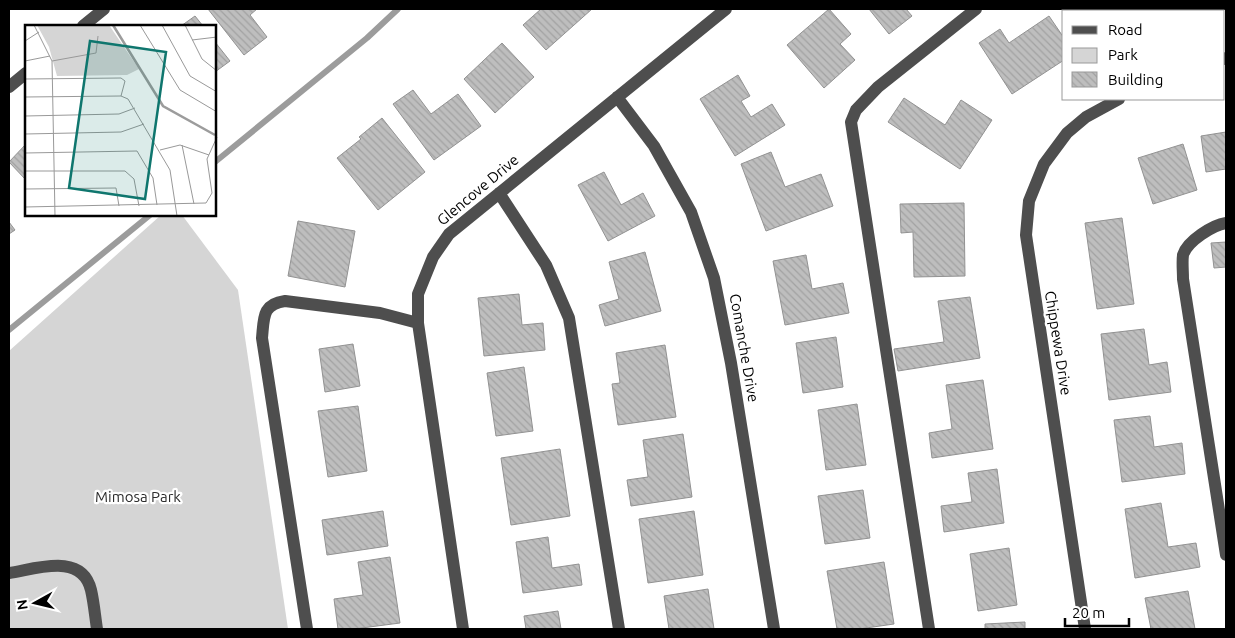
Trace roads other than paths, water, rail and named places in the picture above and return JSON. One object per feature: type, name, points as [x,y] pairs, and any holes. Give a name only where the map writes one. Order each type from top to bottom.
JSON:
[{"type":"street","points":[[84,25],[104,9]]},
{"type":"street","name":"Glencove Drive","points":[[463,629],[418,323],[418,294],[433,257],[449,234],[726,9]]},
{"type":"street","points":[[929,629],[851,122],[856,110],[878,87],[976,9]]},
{"type":"street","points":[[9,86],[25,74]]},
{"type":"street","name":"Comanche Drive","points":[[617,97],[654,146],[691,212],[714,278],[731,363],[774,629]]},
{"type":"street","name":"Chippewa Drive","points":[[1085,629],[1026,234],[1029,201],[1044,164],[1067,133],[1086,117],[1117,100]]},
{"type":"street","points":[[499,193],[546,265],[570,318],[619,629]]},
{"type":"street","points":[[1226,223],[1219,224],[1206,231],[1189,245],[1184,254],[1183,270],[1226,555]]},
{"type":"street","points":[[307,629],[262,338],[267,309],[274,302],[285,301],[380,313],[418,323]]},
{"type":"street","points":[[9,573],[57,565],[67,565],[77,569],[86,577],[91,589],[97,629]]},
{"type":"waterway","points":[[216,161],[367,38],[398,9]]},
{"type":"waterway","points":[[9,330],[149,216]]},
{"type":"park label","name":"Mimosa Park","points":[[138,497]]}]
